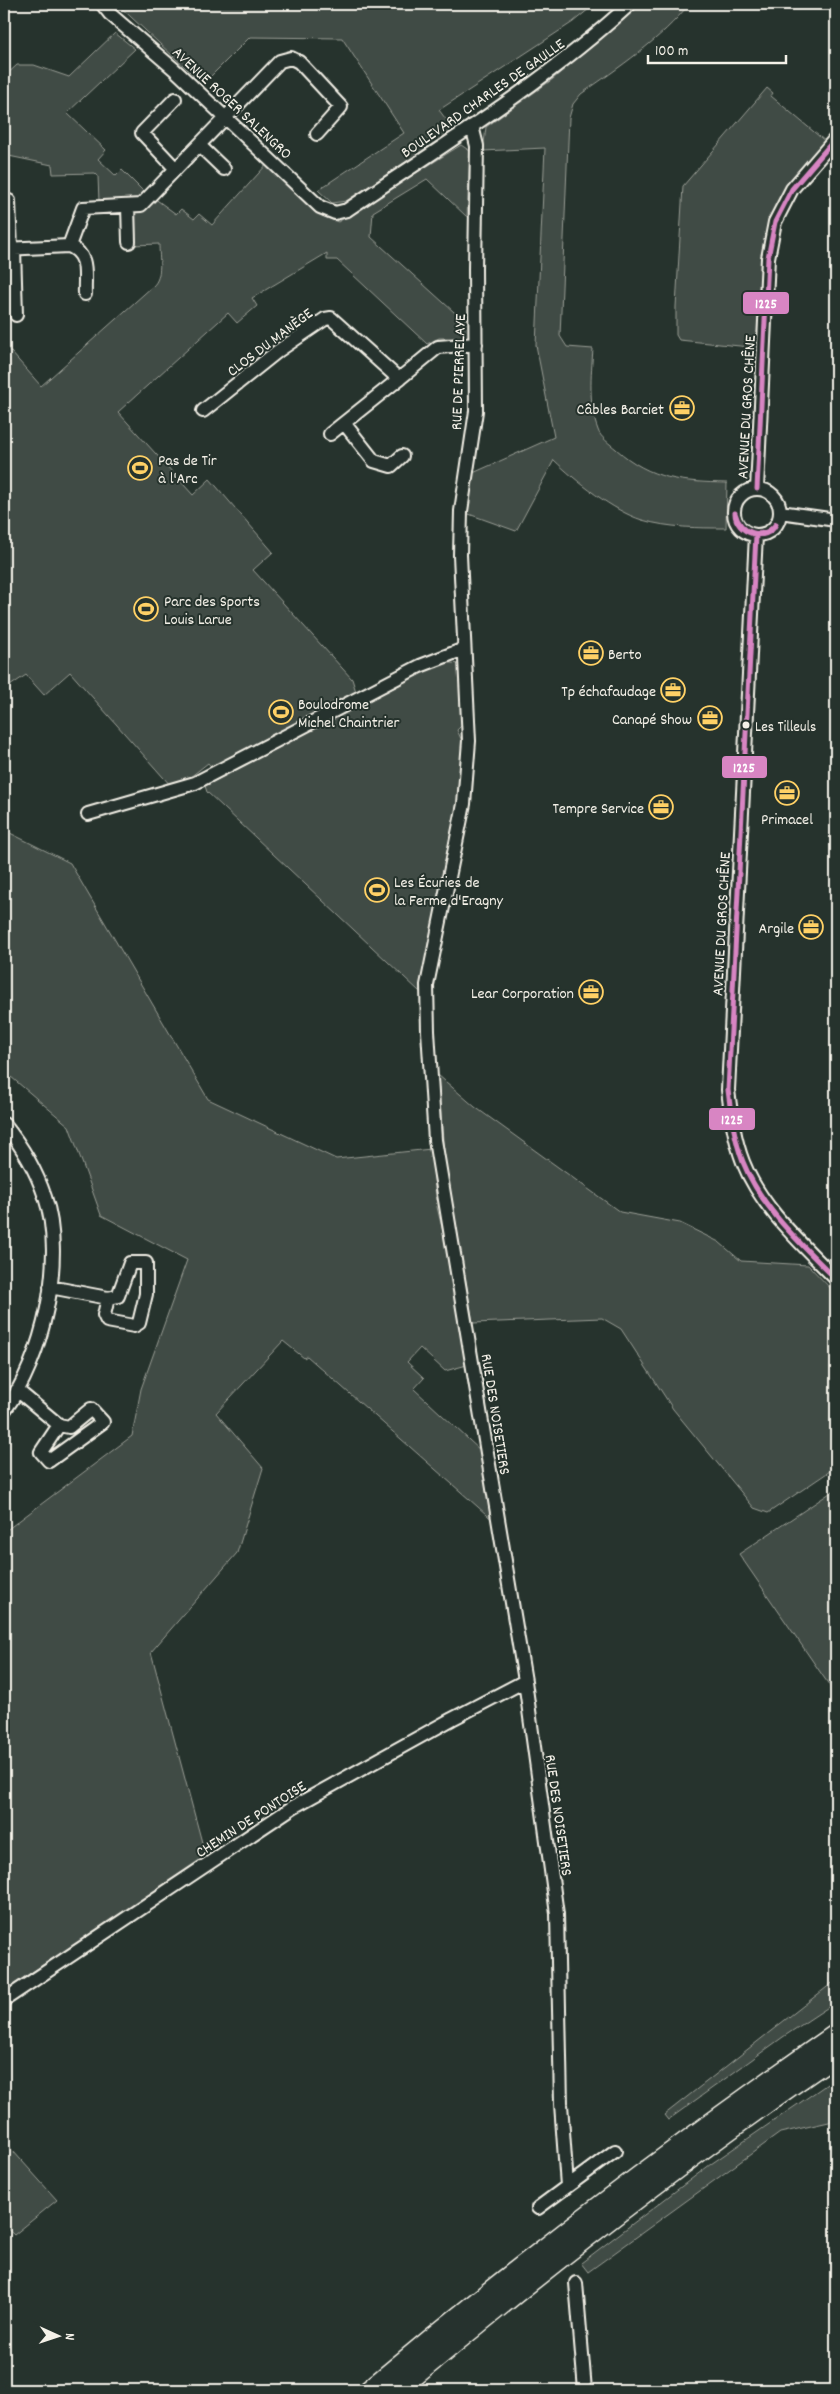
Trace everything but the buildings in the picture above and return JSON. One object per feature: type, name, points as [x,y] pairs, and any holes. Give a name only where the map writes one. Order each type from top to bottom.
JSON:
[{"type":"highway","points":[[369,2390],[618,2190],[716,2118],[836,2034]]},
{"type":"highway","points":[[398,2390],[477,2323],[622,2211],[836,2055]]},
{"type":"street","name":"AVENUE ROGER SALENGRO","points":[[102,4],[110,14],[174,69],[320,207],[330,212],[347,210]]},
{"type":"street","name":"BOULEVARD CHARLES DE GAULLE","points":[[347,210],[472,126],[576,52],[630,4]]},
{"type":"street","points":[[68,246],[83,208],[140,205],[280,61],[292,58],[299,62],[341,106],[317,134]]},
{"type":"street","points":[[175,99],[142,133],[176,169]]},
{"type":"street","name":"RUE DE PIERRELAYE","points":[[464,649],[461,511],[476,411],[477,146],[472,126]]},
{"type":"street","name":"AVENUE DU GROS CHÊNE","points":[[757,489],[768,258],[775,222],[792,189],[836,138]]},
{"type":"street","points":[[199,145],[224,169]]},
{"type":"street","points":[[9,201],[10,249],[16,315]]},
{"type":"street","points":[[128,206],[129,242]]},
{"type":"street","points":[[10,249],[68,246],[79,250],[84,256],[85,294]]},
{"type":"street","name":"CLOS DU MANÈGE","points":[[203,411],[278,351],[325,318],[335,320],[399,379]]},
{"type":"street","points":[[330,434],[438,347],[476,344]]},
{"type":"street","points":[[344,423],[374,461],[391,466],[402,456]]},
{"type":"street","points":[[757,489],[766,492],[774,498],[780,512],[778,521],[773,529],[765,534],[756,535],[746,532],[738,525],[735,510],[742,496],[757,489]]},
{"type":"street","points":[[780,512],[836,520]]},
{"type":"street","name":"AVENUE DU GROS CHÊNE","points":[[756,535],[728,1090],[733,1127],[743,1162],[764,1202],[836,1279]]},
{"type":"street","points":[[88,814],[195,783],[420,666],[464,649]]},
{"type":"street","name":"RUE DES NOISETIERS","points":[[464,649],[469,741],[464,804],[427,985],[435,1140],[526,1681],[557,1914],[561,2104],[567,2186]]},
{"type":"street","points":[[4,1124],[8,1137],[32,1165],[46,1198],[53,1260],[41,1337],[17,1390],[4,1411]]},
{"type":"street","points":[[50,1287],[108,1298],[118,1296],[130,1262],[146,1263],[146,1294],[139,1323],[134,1326],[107,1321],[104,1315],[108,1298]]},
{"type":"street","points":[[17,1390],[59,1425],[69,1427],[91,1409],[103,1422],[49,1461],[41,1452],[59,1425]]},
{"type":"street","name":"CHEMIN DE PONTOISE","points":[[4,2000],[293,1807],[452,1719],[526,1681]]},
{"type":"street","points":[[538,2208],[616,2151]]},
{"type":"street","points":[[576,2283],[585,2390]]},
{"type":"shaded area","points":[[117,4],[595,4],[573,22],[439,110],[454,130],[346,201],[332,203],[318,190],[404,133],[342,38],[250,37],[203,84]]},
{"type":"shaded area","points":[[640,4],[689,4],[653,41],[581,94],[573,104],[569,118],[560,336],[567,347],[593,349],[591,400],[599,433],[603,438],[629,459],[655,473],[681,480],[727,483],[726,528],[673,526],[652,523],[631,516],[607,503],[554,460],[516,531],[466,513],[473,473],[554,437],[536,345],[545,148],[483,151],[486,127],[553,79]]},
{"type":"shaded area","points":[[115,33],[135,49],[67,113],[106,150],[98,159],[116,176],[122,170],[147,195],[142,200],[99,202],[98,176],[95,173],[53,174],[52,165],[4,155],[4,77],[17,65],[34,65],[69,77]]},
{"type":"shaded area","points":[[767,88],[773,93],[771,96],[826,142],[786,190],[758,343],[750,347],[679,340],[676,335],[676,307],[683,186]]},
{"type":"shaded area","name":"Parc des Sports Louis Larue","points":[[461,145],[470,151],[467,217],[427,179],[373,212],[371,237],[464,321],[469,315],[470,333],[465,338],[439,338],[427,344],[337,260],[327,260],[327,253],[252,298],[257,306],[237,323],[228,313],[118,412],[193,495],[210,479],[273,552],[253,570],[352,679],[357,695],[214,770],[208,763],[180,785],[171,786],[70,672],[44,695],[26,675],[4,690],[4,344],[41,386],[153,286],[159,272],[159,244],[133,245],[132,212],[154,198],[176,214],[181,209],[194,219],[199,214],[212,225],[268,163],[322,216],[338,222]]},
{"type":"shaded area","name":"Les Écuries de la Ferme d'Eragny","points":[[443,662],[460,664],[462,725],[457,730],[462,741],[462,801],[420,992],[207,792],[205,786]]},
{"type":"shaded area","points":[[4,830],[70,863],[208,1099],[336,1159],[431,1149],[437,1207],[467,1330],[467,1365],[445,1371],[420,1348],[407,1362],[424,1378],[414,1389],[482,1452],[495,1522],[307,1356],[304,1358],[283,1341],[216,1413],[263,1468],[237,1553],[151,1652],[208,1865],[50,1960],[4,1991],[4,1532],[132,1436],[141,1389],[187,1260],[101,1215],[69,1126],[4,1071]]},
{"type":"shaded area","points":[[438,1075],[475,1107],[620,1212],[680,1223],[719,1242],[741,1261],[808,1265],[836,1294],[836,1467],[768,1513],[754,1508],[673,1409],[621,1329],[602,1318],[473,1323],[444,1153]]},
{"type":"shaded area","points":[[836,1489],[836,1695],[739,1554]]},
{"type":"shaded area","points":[[836,1980],[836,2002],[783,2037],[668,2120],[664,2115]]},
{"type":"shaded area","points":[[836,2078],[836,2117],[829,2122],[780,2133],[588,2272],[581,2263],[711,2164]]},
{"type":"shaded area","points":[[4,2141],[57,2200],[14,2235],[4,2226]]},
{"type":"transit line","name":"1225","points":[[757,489],[768,258],[775,222],[792,189],[836,138]]},
{"type":"transit line","name":"1225","points":[[735,513],[742,526],[752,533],[764,533],[776,524]]},
{"type":"transit line","name":"1225","points":[[735,513],[736,520],[740,526],[752,534],[766,534],[776,524]]},
{"type":"transit line","name":"1225","points":[[756,535],[728,1090],[737,1144],[751,1179],[784,1225],[836,1279]]},
{"type":"place","name":"Câbles Barciet","points":[[682,408]]},
{"type":"place","name":"Pas de Tir à l'Arc","points":[[140,468]]},
{"type":"place","name":"Parc des Sports Louis Larue","points":[[146,609]]},
{"type":"place","name":"Berto","points":[[591,653]]},
{"type":"place","name":"Tp échafaudage","points":[[673,690]]},
{"type":"place","name":"Boulodrome Michel Chaintrier","points":[[281,712]]},
{"type":"place","name":"Canapé Show","points":[[710,718]]},
{"type":"place","name":"Les Tilleuls","points":[[746,725]]},
{"type":"place","name":"Primacel","points":[[787,793]]},
{"type":"place","name":"Tempre Service","points":[[661,807]]},
{"type":"place","name":"Les Écuries de la Ferme d'Eragny","points":[[377,890]]},
{"type":"place","name":"Argile","points":[[811,927]]},
{"type":"place","name":"Lear Corporation","points":[[591,992]]}]
